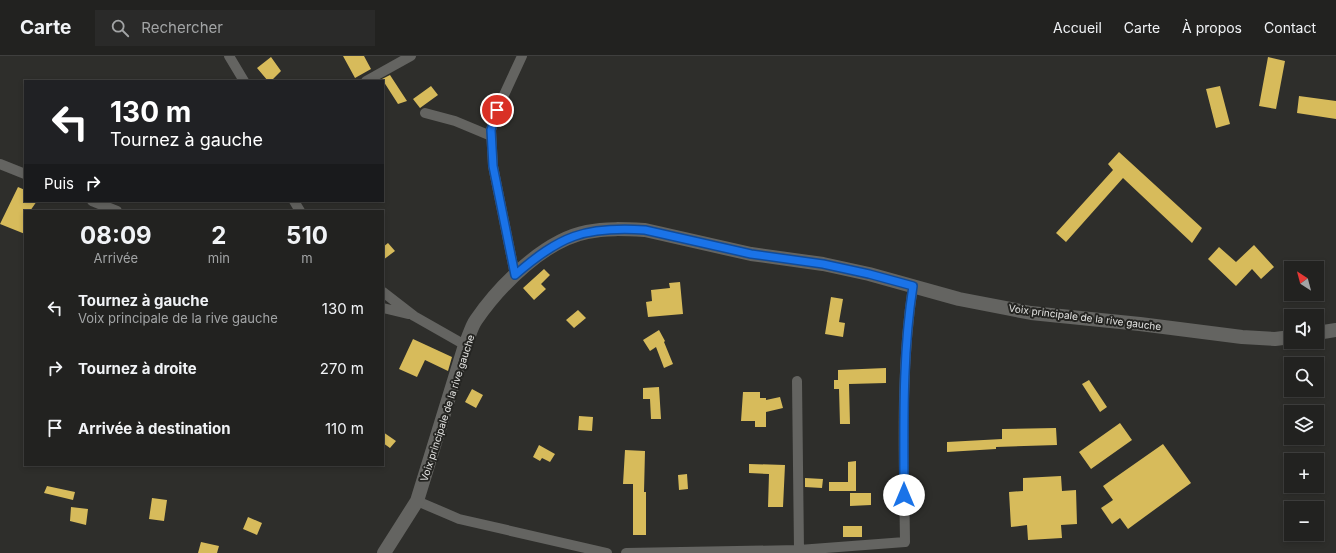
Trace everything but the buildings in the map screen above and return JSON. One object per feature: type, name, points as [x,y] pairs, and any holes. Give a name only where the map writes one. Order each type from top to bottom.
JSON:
[{"type":"street","points":[[230,56],[243,80]]},
{"type":"street","points":[[368,80],[411,56]]},
{"type":"street","points":[[515,275],[493,166],[491,136],[497,110],[522,56]]},
{"type":"street","points":[[425,113],[455,121],[491,136]]},
{"type":"street","points":[[0,164],[24,174]]},
{"type":"street","points":[[94,202],[114,210]]},
{"type":"street","name":"Voix principale de la rive gauche","points":[[384,553],[417,501],[465,345],[476,321],[493,298],[515,275],[535,258],[559,242],[586,232],[627,229],[645,230],[751,254],[823,264],[869,274],[959,299],[1032,313],[1140,324],[1242,337],[1275,339],[1284,338]]},
{"type":"street","points":[[626,553],[799,550],[905,542],[904,417],[907,326],[913,286]]},
{"type":"street","points":[[384,293],[414,316],[465,345]]},
{"type":"street","points":[[384,308],[414,316]]},
{"type":"street","points":[[1324,332],[1336,330]]},
{"type":"street","points":[[797,381],[799,550]]},
{"type":"street","points":[[417,501],[459,519],[608,553]]},
{"type":"route","points":[[497,110],[491,130],[493,166],[515,275],[554,244],[586,232],[627,229],[645,230],[751,254],[823,264],[869,274],[913,286],[907,326],[904,417],[904,495]]}]
